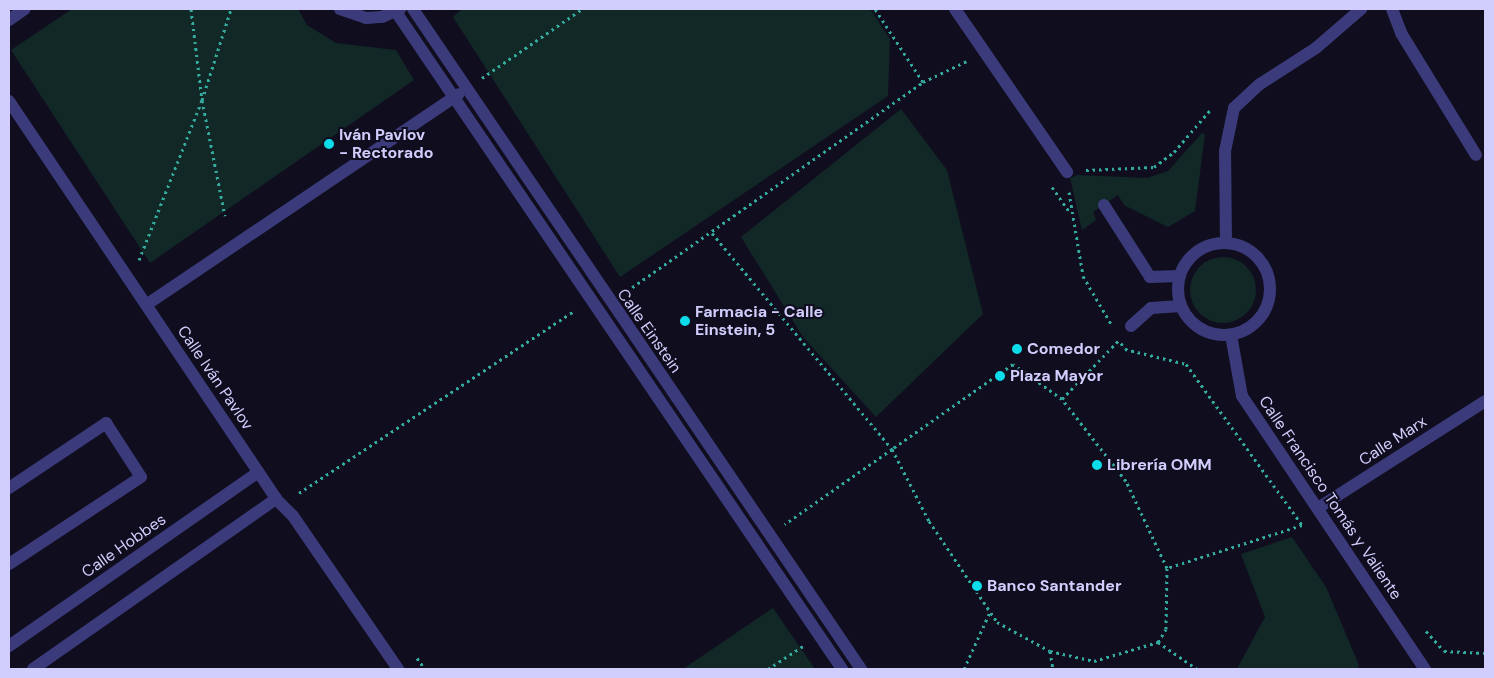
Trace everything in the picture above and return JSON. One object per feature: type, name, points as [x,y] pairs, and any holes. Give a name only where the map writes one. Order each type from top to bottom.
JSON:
[{"type":"street","points":[[9,20],[25,9]]},
{"type":"street","name":"Calle Einstein","points":[[340,9],[366,18],[397,10],[452,98],[842,669]]},
{"type":"street","name":"Calle Einstein","points":[[413,9],[862,669]]},
{"type":"street","points":[[955,9],[1067,172]]},
{"type":"street","points":[[1226,243],[1225,151],[1234,108],[1260,84],[1316,48],[1361,9]]},
{"type":"street","points":[[1392,9],[1401,33],[1476,155]]},
{"type":"street","points":[[146,306],[466,89]]},
{"type":"street","name":"Calle Iván Pavlov","points":[[9,101],[276,499],[293,516],[398,669]]},
{"type":"street","points":[[1104,205],[1150,277],[1180,276]]},
{"type":"street","points":[[1226,243],[1241,246],[1264,265],[1270,294],[1257,321],[1231,335],[1216,335],[1202,329],[1189,319],[1182,306],[1178,291],[1180,276],[1197,251],[1211,245],[1226,243]]},
{"type":"street","points":[[1131,326],[1151,308],[1182,306]]},
{"type":"street","name":"Calle Francisco Tomás y Valiente","points":[[1231,335],[1242,396],[1425,669]]},
{"type":"street","name":"Calle Marx","points":[[1318,508],[1485,401]]},
{"type":"street","points":[[9,488],[106,423],[141,477],[9,564]]},
{"type":"street","name":"Calle Hobbes","points":[[9,646],[258,472]]},
{"type":"street","points":[[33,669],[276,499]]},
{"type":"street","points":[[778,576],[791,566]]},
{"type":"path","points":[[191,9],[202,100],[225,216]]},
{"type":"path","points":[[139,260],[202,100],[231,9]]},
{"type":"path","points":[[481,79],[582,9]]},
{"type":"path","points":[[875,9],[923,82]]},
{"type":"path","points":[[622,291],[631,291],[923,82],[985,53]]},
{"type":"path","points":[[1167,568],[1302,525],[1186,364],[1124,349],[1083,276],[1070,213],[1067,172],[1111,166],[1154,167],[1174,152],[1217,102]]},
{"type":"path","points":[[712,233],[892,449],[929,521],[997,622],[1050,651],[1094,661],[1158,642],[1166,629],[1167,568],[1126,481],[1062,400],[1013,364],[892,449],[783,526]]},
{"type":"path","points":[[298,494],[580,307]]},
{"type":"path","points":[[1062,400],[1120,340]]},
{"type":"path","points":[[964,669],[990,612]]},
{"type":"path","points":[[1426,630],[1444,651],[1485,653]]},
{"type":"path","points":[[1158,642],[1197,669]]},
{"type":"path","points":[[768,669],[806,644]]},
{"type":"path","points":[[1050,651],[1053,669]]},
{"type":"green space","points":[[72,9],[298,9],[307,25],[336,43],[396,50],[414,80],[150,263],[11,50]]},
{"type":"green space","points":[[462,9],[870,9],[890,39],[888,96],[620,277],[453,17]]},
{"type":"green space","points":[[901,109],[947,170],[983,314],[876,417],[803,337],[741,237]]},
{"type":"green space","points":[[1202,133],[1205,134],[1195,211],[1168,227],[1124,205],[1118,195],[1093,212],[1096,220],[1082,230],[1070,178],[1077,175],[1147,178],[1168,171]]},
{"type":"green space","points":[[1229,257],[1247,266],[1254,277],[1256,290],[1254,303],[1247,314],[1236,321],[1217,323],[1199,314],[1192,303],[1190,284],[1199,266],[1210,259]]},
{"type":"green space","points":[[1292,537],[1326,587],[1359,665],[1357,669],[1237,669],[1265,617],[1241,554]]},
{"type":"green space","points":[[773,608],[815,669],[683,669]]},
{"type":"place","name":"Iván Pavlov - Rectorado","points":[[329,144]]},
{"type":"place","name":"Farmacia - Calle Einstein, 5","points":[[685,321]]},
{"type":"place","name":"Comedor","points":[[1017,349]]},
{"type":"place","name":"Plaza Mayor","points":[[1000,376]]},
{"type":"place","name":"Librería OMM","points":[[1097,465]]},
{"type":"place","name":"Banco Santander","points":[[977,586]]}]
